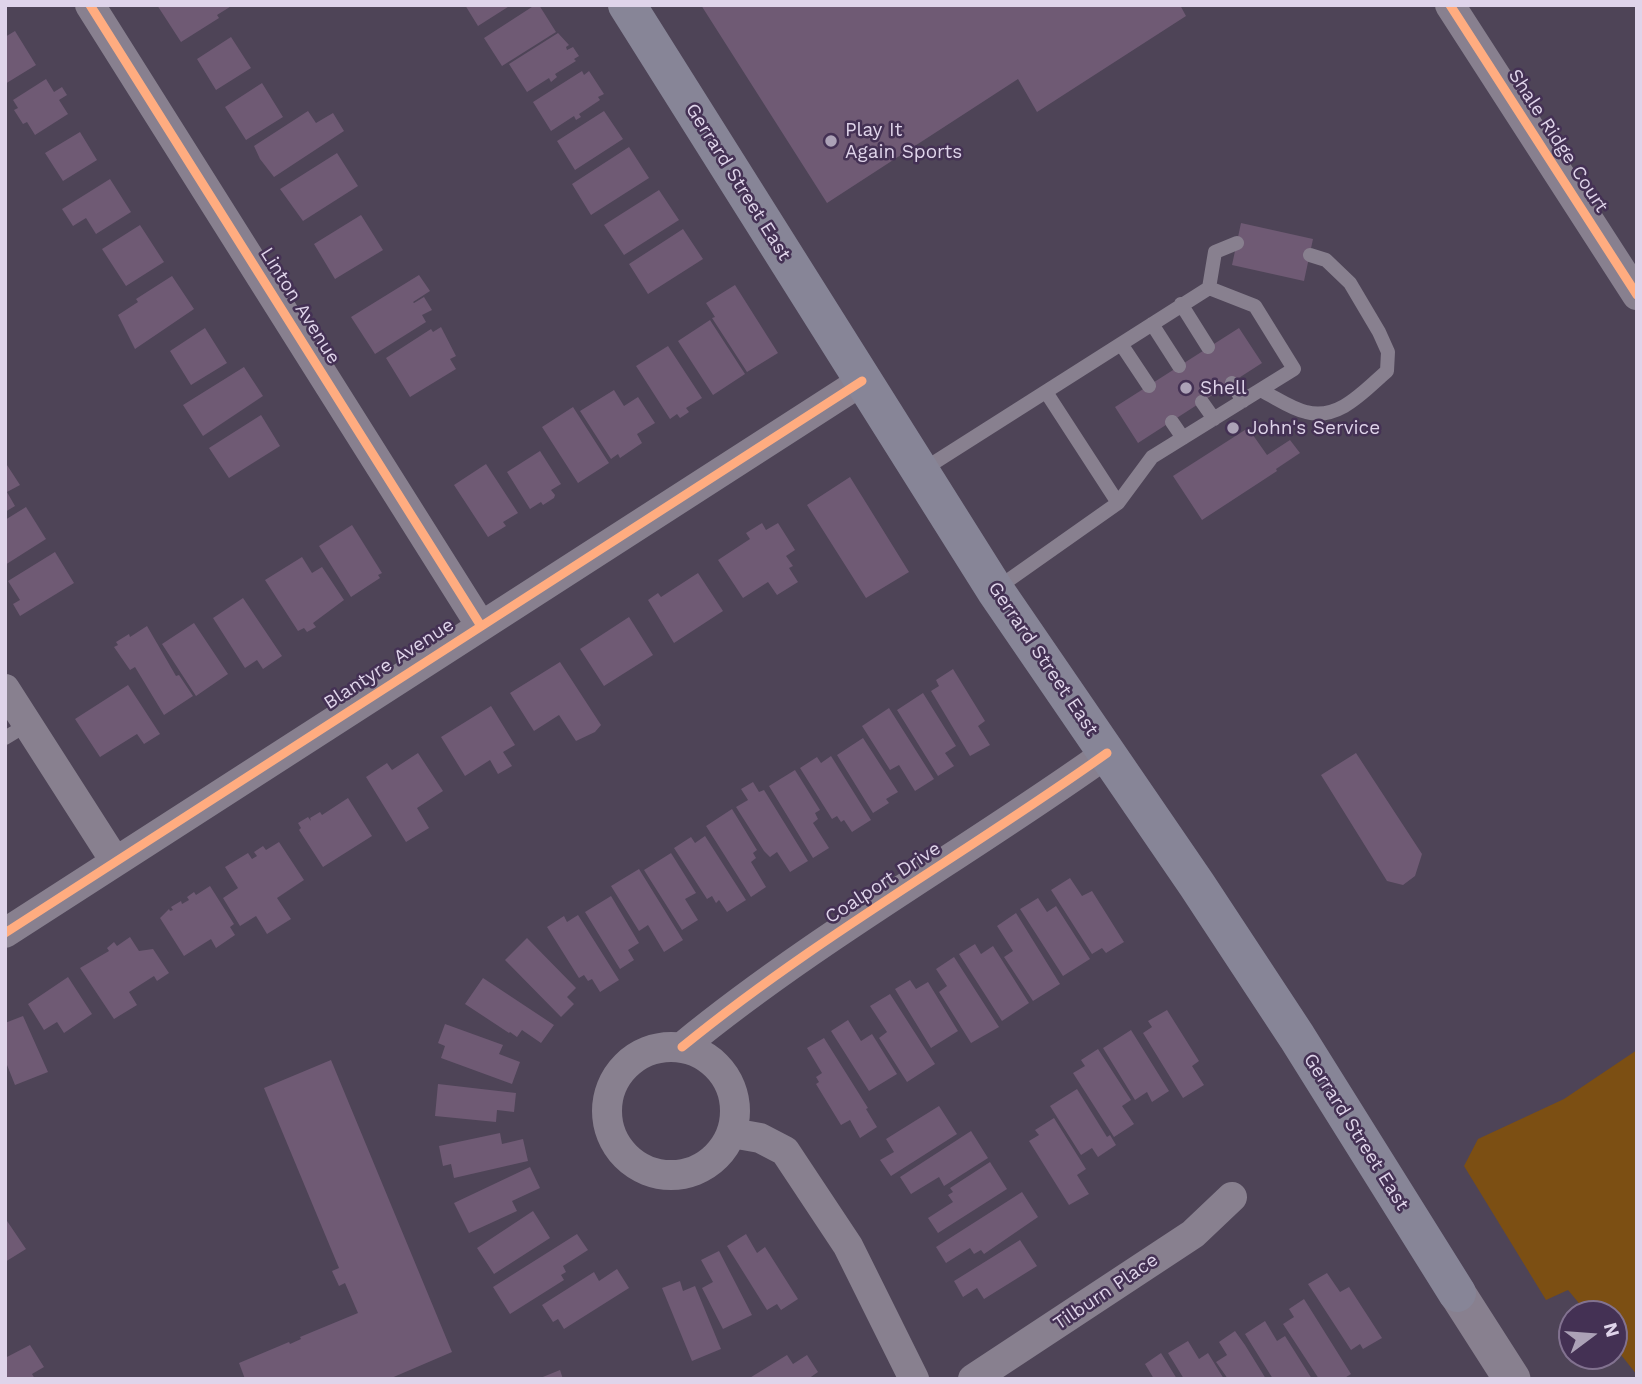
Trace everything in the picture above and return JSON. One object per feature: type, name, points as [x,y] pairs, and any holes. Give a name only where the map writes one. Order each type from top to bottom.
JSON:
[{"type":"main road","name":"Gerrard Street East","points":[[628,5],[995,590],[1274,1002],[1457,1293]]},
{"type":"street","name":"Linton Avenue","points":[[90,5],[481,626]]},
{"type":"street","name":"Shale Ridge Court","points":[[1450,5],[1637,295]]},
{"type":"street","name":"Blantyre Avenue","points":[[5,933],[862,381]]},
{"type":"street","points":[[5,689],[16,731],[115,862]]},
{"type":"street","name":"Coalport Drive","points":[[682,1047],[776,974],[1054,792],[1107,754]]},
{"type":"street","points":[[661,1047],[682,1047],[703,1055],[720,1069],[732,1089],[736,1111],[732,1133],[722,1152],[707,1166],[688,1174],[667,1176],[646,1172],[628,1161],[615,1144],[607,1125],[606,1104],[612,1083],[624,1066],[641,1054],[661,1047]]},
{"type":"street","points":[[732,1133],[760,1138],[785,1151],[848,1246],[914,1379]]},
{"type":"street","name":"Tilburn Place","points":[[973,1379],[1193,1234],[1232,1197]]},
{"type":"street","name":"Gerrard Street East","points":[[1457,1293],[1512,1379]]},
{"type":"lane","points":[[1209,288],[1214,252],[1237,243]]},
{"type":"lane","points":[[1260,390],[1305,412],[1326,414],[1353,402],[1387,371],[1388,352],[1350,283],[1326,260],[1310,255]]},
{"type":"lane","points":[[920,472],[1209,288]]},
{"type":"lane","points":[[995,590],[1118,503],[1152,457],[1294,369],[1255,306],[1209,288]]},
{"type":"lane","points":[[1181,304],[1208,347]]},
{"type":"lane","points":[[1152,324],[1179,366]]},
{"type":"lane","points":[[1121,344],[1149,386]]},
{"type":"lane","points":[[1232,383],[1243,401]]},
{"type":"lane","points":[[1046,392],[1118,503]]},
{"type":"lane","points":[[1202,402],[1214,419]]},
{"type":"lane","points":[[1172,422],[1183,438]]},
{"type":"shaded area","points":[[1637,1050],[1637,1375],[1628,1364],[1628,1300],[1576,1300],[1568,1290],[1546,1300],[1464,1166],[1478,1139],[1564,1099]]},
{"type":"building","points":[[157,5],[233,5],[217,15],[219,18],[181,42]]},
{"type":"building","points":[[465,5],[511,5],[478,26]]},
{"type":"building","points":[[539,5],[556,32],[502,66],[484,38]]},
{"type":"building","points":[[701,5],[1180,5],[1186,16],[1037,112],[1018,79],[827,203]]},
{"type":"building","points":[[15,31],[36,65],[5,84],[5,37]]},
{"type":"building","points":[[558,33],[569,45],[567,50],[573,47],[579,56],[574,59],[576,61],[555,74],[557,77],[551,82],[549,78],[527,92],[509,64]]},
{"type":"building","points":[[231,37],[251,68],[216,90],[197,59]]},
{"type":"building","points":[[582,71],[584,75],[589,71],[604,94],[598,97],[600,100],[579,114],[581,117],[576,120],[574,116],[551,131],[533,102]]},
{"type":"building","points":[[46,79],[54,92],[62,87],[67,95],[59,100],[68,114],[35,135],[27,122],[23,124],[14,110],[18,108],[13,100]]},
{"type":"building","points":[[262,83],[283,117],[246,140],[225,107]]},
{"type":"building","points":[[308,111],[316,123],[333,113],[344,131],[274,177],[254,146]]},
{"type":"building","points":[[604,111],[623,139],[575,170],[557,141]]},
{"type":"building","points":[[80,132],[97,160],[63,181],[45,153]]},
{"type":"building","points":[[629,147],[649,178],[591,215],[572,184]]},
{"type":"building","points":[[337,153],[358,186],[303,221],[280,189]]},
{"type":"building","points":[[110,179],[131,212],[96,234],[86,218],[73,226],[62,209]]},
{"type":"building","points":[[659,190],[679,220],[624,255],[604,225]]},
{"type":"building","points":[[361,215],[383,250],[335,279],[314,244]]},
{"type":"building","points":[[1241,223],[1313,239],[1304,281],[1232,265]]},
{"type":"building","points":[[140,225],[164,262],[126,286],[102,249]]},
{"type":"building","points":[[683,229],[703,259],[648,294],[629,264]]},
{"type":"building","points":[[419,275],[430,291],[413,302],[424,297],[432,310],[422,315],[426,322],[375,354],[351,317]]},
{"type":"building","points":[[172,276],[194,309],[135,349],[118,315],[138,302],[136,299]]},
{"type":"building","points":[[735,285],[778,353],[747,372],[712,318],[715,317],[706,303]]},
{"type":"building","points":[[710,320],[745,374],[713,395],[678,341]]},
{"type":"building","points":[[441,327],[456,356],[450,359],[456,369],[410,397],[386,358],[431,329],[433,332]]},
{"type":"building","points":[[205,328],[227,363],[191,385],[170,351]]},
{"type":"building","points":[[1239,328],[1262,363],[1138,443],[1115,407]]},
{"type":"building","points":[[668,346],[702,398],[686,408],[689,412],[680,418],[677,414],[670,419],[636,366]]},
{"type":"building","points":[[244,367],[263,396],[203,436],[183,405]]},
{"type":"building","points":[[614,390],[624,406],[638,397],[655,423],[637,434],[642,443],[620,458],[618,454],[611,459],[580,411]]},
{"type":"building","points":[[573,407],[609,463],[578,483],[542,427]]},
{"type":"building","points":[[261,415],[280,446],[229,478],[209,448]]},
{"type":"building","points":[[1248,428],[1267,455],[1290,440],[1300,453],[1202,520],[1173,476]]},
{"type":"building","points":[[540,451],[561,484],[551,490],[554,498],[530,509],[507,472]]},
{"type":"building","points":[[5,462],[20,485],[7,492],[15,506],[5,512]]},
{"type":"building","points":[[486,464],[518,513],[503,522],[506,526],[488,537],[454,485]]},
{"type":"building","points":[[850,477],[909,572],[866,598],[807,505]]},
{"type":"building","points":[[26,507],[46,539],[5,565],[5,520]]},
{"type":"building","points":[[762,523],[766,530],[778,523],[795,550],[786,556],[793,566],[789,568],[798,582],[777,595],[768,582],[743,598],[718,560],[750,539],[746,533]]},
{"type":"building","points":[[352,525],[382,573],[378,575],[380,578],[351,597],[319,546]]},
{"type":"building","points":[[55,552],[74,583],[20,616],[13,604],[20,600],[8,581]]},
{"type":"building","points":[[302,557],[312,573],[322,567],[344,600],[313,623],[316,627],[307,632],[304,628],[298,631],[265,580]]},
{"type":"building","points":[[698,573],[723,611],[674,643],[648,600],[658,593],[661,597]]},
{"type":"building","points":[[243,598],[282,656],[263,669],[257,660],[245,668],[213,618]]},
{"type":"building","points":[[629,617],[653,655],[604,686],[580,649]]},
{"type":"building","points":[[194,623],[228,674],[196,696],[162,644]]},
{"type":"building","points":[[147,626],[176,676],[179,675],[193,696],[164,715],[135,667],[130,670],[114,647],[118,645],[116,642]]},
{"type":"building","points":[[560,662],[601,725],[595,732],[576,741],[559,715],[534,731],[510,693]]},
{"type":"building","points":[[953,669],[985,721],[978,726],[990,745],[970,756],[931,691],[939,686],[936,680]]},
{"type":"building","points":[[128,685],[160,734],[144,744],[137,734],[100,757],[75,719]]},
{"type":"building","points":[[923,693],[956,746],[945,753],[954,766],[938,776],[897,710]]},
{"type":"building","points":[[491,706],[515,745],[503,752],[512,766],[498,774],[490,760],[465,776],[441,737]]},
{"type":"building","points":[[889,708],[934,779],[915,791],[899,765],[890,770],[862,726]]},
{"type":"building","points":[[863,738],[898,792],[886,799],[889,803],[873,813],[837,755]]},
{"type":"building","points":[[418,753],[443,791],[417,808],[429,828],[406,842],[366,777],[387,763],[392,770]]},
{"type":"building","points":[[1356,753],[1422,854],[1415,876],[1403,885],[1387,881],[1321,775]]},
{"type":"building","points":[[831,756],[871,820],[852,832],[844,820],[841,822],[837,816],[832,819],[800,768],[817,757],[821,763]]},
{"type":"building","points":[[795,770],[820,810],[815,813],[818,819],[813,823],[829,848],[813,858],[769,786]]},
{"type":"building","points":[[753,782],[759,792],[764,790],[808,861],[790,872],[777,852],[770,857],[764,851],[736,807],[748,800],[741,789]]},
{"type":"building","points":[[348,798],[372,836],[323,867],[299,830],[301,828],[298,823],[308,817],[311,821],[310,818],[320,812],[322,815]]},
{"type":"building","points":[[732,809],[757,850],[753,853],[756,858],[751,862],[766,887],[751,897],[706,826]]},
{"type":"building","points":[[705,836],[746,900],[727,912],[719,900],[716,903],[712,896],[707,899],[674,848],[691,837],[695,843]]},
{"type":"building","points":[[279,842],[304,880],[277,898],[291,919],[267,934],[256,916],[240,926],[223,898],[238,888],[225,867],[248,853],[252,859],[257,856],[254,852],[263,846],[266,850]]},
{"type":"building","points":[[671,853],[696,893],[685,899],[698,920],[682,930],[644,870]]},
{"type":"building","points":[[639,869],[683,940],[664,952],[648,925],[639,931],[611,886]]},
{"type":"building","points":[[1070,878],[1082,896],[1092,891],[1124,942],[1106,953],[1102,948],[1092,954],[1051,890]]},
{"type":"building","points":[[210,886],[234,924],[230,927],[235,935],[216,948],[211,939],[184,956],[160,918],[169,909],[173,910],[171,907],[189,900],[187,897],[194,892],[196,895]]},
{"type":"building","points":[[611,896],[639,943],[628,950],[634,960],[620,969],[585,912]]},
{"type":"building","points":[[1038,898],[1047,912],[1056,906],[1090,959],[1063,976],[1020,909]]},
{"type":"building","points":[[1016,913],[1060,984],[1033,1001],[1004,957],[1013,951],[997,926]]},
{"type":"building","points":[[578,915],[619,980],[600,992],[592,979],[588,981],[584,975],[579,978],[547,927],[564,916],[567,922]]},
{"type":"building","points":[[130,937],[139,951],[153,949],[169,973],[157,981],[154,976],[129,992],[137,1005],[114,1019],[80,968],[109,951],[107,948],[114,942],[117,946]]},
{"type":"building","points":[[527,938],[576,988],[567,997],[574,1004],[561,1017],[505,960]]},
{"type":"building","points":[[975,944],[981,954],[993,946],[1029,1003],[1002,1021],[959,954]]},
{"type":"building","points":[[954,957],[999,1027],[971,1043],[939,992],[947,986],[936,969]]},
{"type":"building","points":[[68,977],[92,1014],[64,1033],[57,1022],[44,1030],[28,1004]]},
{"type":"building","points":[[483,978],[554,1025],[541,1043],[522,1030],[517,1037],[509,1033],[465,1004]]},
{"type":"building","points":[[910,980],[916,989],[928,982],[958,1031],[931,1048],[895,989]]},
{"type":"building","points":[[890,994],[935,1064],[907,1082],[879,1038],[887,1032],[870,1006]]},
{"type":"building","points":[[1167,1010],[1199,1061],[1192,1066],[1204,1085],[1183,1098],[1143,1033],[1152,1027],[1148,1021]]},
{"type":"building","points":[[23,1016],[48,1072],[15,1085],[5,1060],[5,1023]]},
{"type":"building","points":[[848,1020],[861,1041],[872,1034],[897,1074],[869,1091],[831,1031]]},
{"type":"building","points":[[445,1024],[503,1045],[499,1054],[520,1062],[512,1084],[441,1058],[445,1046],[438,1043]]},
{"type":"building","points":[[1131,1030],[1169,1091],[1152,1102],[1147,1092],[1135,1100],[1103,1048]]},
{"type":"building","points":[[824,1038],[877,1127],[860,1138],[850,1120],[841,1125],[816,1084],[819,1082],[816,1077],[822,1073],[807,1048]]},
{"type":"building","points":[[1098,1049],[1131,1100],[1122,1106],[1134,1124],[1114,1137],[1073,1073],[1085,1066],[1081,1060]]},
{"type":"building","points":[[331,1060],[452,1352],[389,1379],[245,1379],[239,1363],[289,1342],[290,1344],[301,1339],[300,1337],[358,1313],[345,1283],[339,1286],[332,1271],[339,1268],[264,1088]]},
{"type":"building","points":[[438,1084],[516,1093],[514,1112],[497,1110],[496,1122],[435,1116]]},
{"type":"building","points":[[1077,1089],[1107,1137],[1110,1135],[1116,1145],[1098,1157],[1092,1148],[1081,1155],[1050,1106]]},
{"type":"building","points":[[939,1106],[957,1134],[891,1176],[880,1160],[894,1152],[886,1139]]},
{"type":"building","points":[[1054,1118],[1086,1169],[1077,1175],[1089,1194],[1069,1205],[1029,1141],[1039,1135],[1035,1130]]},
{"type":"building","points":[[971,1131],[988,1158],[944,1186],[939,1177],[911,1194],[900,1177]]},
{"type":"building","points":[[500,1133],[502,1144],[523,1139],[528,1161],[454,1178],[451,1164],[443,1166],[439,1146]]},
{"type":"building","points":[[990,1162],[1007,1189],[938,1233],[928,1218],[953,1202],[948,1195],[953,1192],[950,1188]]},
{"type":"building","points":[[530,1167],[540,1188],[512,1201],[517,1211],[469,1233],[454,1203]]},
{"type":"building","points":[[1022,1192],[1038,1217],[984,1254],[981,1250],[974,1254],[970,1248],[946,1263],[936,1247]]},
{"type":"building","points":[[533,1211],[550,1238],[494,1274],[477,1248]]},
{"type":"building","points":[[5,1218],[26,1249],[5,1262]]},
{"type":"building","points":[[577,1234],[588,1250],[563,1266],[566,1272],[561,1275],[564,1280],[510,1314],[493,1287]]},
{"type":"building","points":[[746,1234],[757,1253],[765,1247],[798,1299],[781,1310],[777,1304],[767,1310],[727,1246]]},
{"type":"building","points":[[1020,1240],[1037,1266],[984,1299],[977,1288],[963,1297],[954,1281]]},
{"type":"building","points":[[719,1251],[752,1315],[723,1329],[702,1288],[713,1282],[701,1260]]},
{"type":"building","points":[[617,1269],[629,1288],[564,1329],[558,1319],[553,1322],[542,1305],[594,1272],[599,1281]]},
{"type":"building","points":[[1327,1273],[1340,1292],[1349,1287],[1382,1338],[1363,1349],[1360,1344],[1351,1350],[1308,1284]]},
{"type":"building","points":[[680,1281],[683,1291],[695,1286],[721,1349],[692,1361],[662,1288]]},
{"type":"building","points":[[1304,1299],[1351,1374],[1343,1379],[1319,1379],[1283,1324],[1294,1317],[1289,1309]]},
{"type":"building","points":[[1265,1321],[1277,1341],[1285,1336],[1312,1379],[1273,1379],[1245,1334]]},
{"type":"building","points":[[1235,1331],[1266,1379],[1228,1379],[1216,1362],[1227,1355],[1219,1342]]},
{"type":"building","points":[[1188,1341],[1199,1359],[1208,1353],[1224,1379],[1184,1379],[1168,1353]]},
{"type":"building","points":[[30,1345],[44,1367],[32,1374],[35,1379],[5,1379],[5,1358]]},
{"type":"building","points":[[1161,1353],[1177,1379],[1154,1379],[1145,1364]]},
{"type":"building","points":[[787,1355],[793,1364],[807,1355],[818,1372],[808,1379],[748,1379]]},
{"type":"building","points":[[560,1370],[563,1379],[538,1379]]},
{"type":"cycle path","points":[[90,5],[481,626]]},
{"type":"cycle path","points":[[1450,5],[1637,295]]},
{"type":"cycle path","points":[[5,933],[862,381]]},
{"type":"cycle path","points":[[682,1047],[838,932],[1107,753]]},
{"type":"place","name":"Play It Again Sports","points":[[831,141]]},
{"type":"place","name":"Shell","points":[[1186,388]]},
{"type":"place","name":"John's Service","points":[[1233,428]]}]
